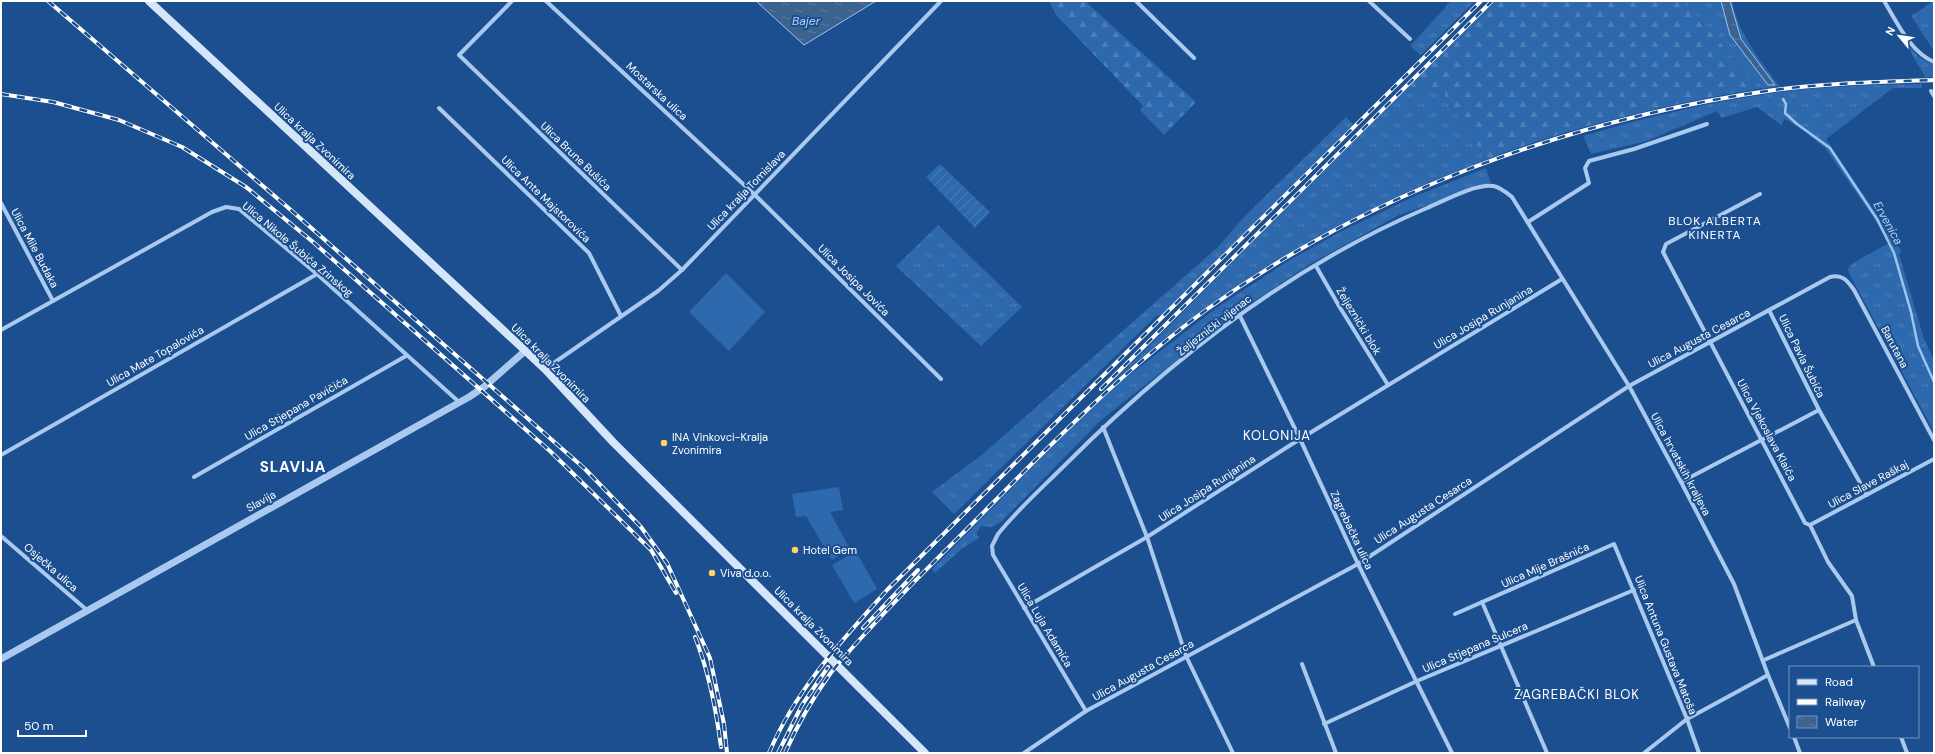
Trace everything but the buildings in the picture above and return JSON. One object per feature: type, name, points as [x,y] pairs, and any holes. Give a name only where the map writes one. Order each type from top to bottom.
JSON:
[{"type":"main road","name":"Ulica kralja Zvonimira","points":[[149,1],[545,369],[613,442],[925,753]]},
{"type":"street","name":"Ulica Brune Bušića","points":[[512,1],[459,55],[682,270]]},
{"type":"street","name":"Mostarska ulica","points":[[546,1],[755,195]]},
{"type":"street","name":"Ulica kralja Tomislava","points":[[545,369],[658,291],[682,270],[941,1]]},
{"type":"street","points":[[1136,1],[1194,58]]},
{"type":"street","points":[[1369,1],[1410,39]]},
{"type":"street","points":[[1884,1],[1914,48],[1925,58],[1934,62]]},
{"type":"street","points":[[1931,91],[1934,96]]},
{"type":"street","name":"Ulica Ante Majstorovića","points":[[439,108],[589,253],[621,316]]},
{"type":"street","points":[[1528,222],[1589,183],[1585,168],[1589,161],[1634,149],[1707,124]]},
{"type":"street","name":"Željeznički vijenac","points":[[992,546],[1006,524],[1103,427],[1239,314],[1316,266],[1398,220],[1462,193],[1484,186],[1494,186]]},
{"type":"street","name":"Ulica hrvatskih kraljeva","points":[[1494,186],[1503,190],[1512,197],[1629,386],[1734,584],[1764,660],[1768,675],[1789,726]]},
{"type":"street","points":[[1710,341],[1663,252],[1666,244],[1760,194]]},
{"type":"street","name":"Ulica Josipa Jovića","points":[[755,195],[941,379]]},
{"type":"street","name":"Ulica Mile Budaka","points":[[1,203],[53,301]]},
{"type":"street","name":"Ulica Nikole Šubića Zrinskog","points":[[1,330],[212,212],[226,206],[239,209],[317,274],[406,356],[459,402]]},
{"type":"street","name":"Željeznički blok","points":[[1316,266],[1388,385]]},
{"type":"street","name":"Ulica Mate Topalovića","points":[[1,455],[317,274]]},
{"type":"street","name":"Barutana","points":[[1830,277],[1838,275],[1842,276],[1854,290],[1934,440]]},
{"type":"street","name":"Ulica Augusta Cesarca","points":[[1024,753],[1086,711],[1358,564],[1629,386],[1830,277]]},
{"type":"street","name":"Ulica Josipa Runjanina","points":[[1024,608],[1147,537],[1300,439],[1562,279]]},
{"type":"street","name":"Ulica Pavla Šubića","points":[[1769,310],[1819,410],[1867,495]]},
{"type":"street","name":"Zagrebačka ulica","points":[[1239,314],[1300,439],[1358,564],[1452,753]]},
{"type":"street","name":"Ulica Vjekoslava Klaića","points":[[1710,341],[1805,522],[1810,525],[1828,562],[1852,596],[1856,620],[1874,666]]},
{"type":"street","name":"Slavija","points":[[1,659],[459,402],[484,387],[525,351]]},
{"type":"street","name":"Ulica Stjepana Pavičića","points":[[194,477],[406,356]]},
{"type":"street","name":"Ulica Pavla Šubića","points":[[1681,482],[1819,410]]},
{"type":"street","points":[[1103,427],[1147,537],[1186,656],[1233,753]]},
{"type":"street","name":"Ulica Slave Raškaj","points":[[1810,525],[1934,459]]},
{"type":"street","name":"Osječka ulica","points":[[1,536],[88,611]]},
{"type":"street","name":"Ulica Antuna Gustava Matoša","points":[[1614,544],[1687,720],[1699,753]]},
{"type":"street","name":"Ulica Mije Brašnića","points":[[1455,614],[1614,544]]},
{"type":"street","name":"Ulica Luja Adamića","points":[[992,546],[994,554],[1024,608],[1086,711]]},
{"type":"street","name":"Ulica Stjepana Sulcera","points":[[1324,724],[1417,681],[1634,590]]},
{"type":"street","points":[[1482,602],[1547,753]]},
{"type":"street","points":[[1764,660],[1856,620]]},
{"type":"street","points":[[1302,664],[1336,753]]},
{"type":"street","points":[[1644,753],[1687,720],[1768,675]]},
{"type":"street","points":[[1794,738],[1800,753]]},
{"type":"street","points":[[1901,738],[1906,753]]},
{"type":"green space","points":[[1052,1],[1085,1],[1196,102],[1164,135],[1140,110],[1143,106],[1056,15],[1050,3]]},
{"type":"green space","points":[[1451,1],[1475,1],[1421,55],[1410,46]]},
{"type":"green space","points":[[1496,1],[1681,1],[1715,36],[1758,89],[1684,103],[1612,120],[1534,142],[1486,160],[1444,94],[1436,89],[1419,92],[1410,85]]},
{"type":"green space","points":[[1681,1],[1732,1],[1744,35],[1779,86],[1758,89],[1715,36]]},
{"type":"green space","points":[[1934,1],[1934,51],[1911,16]]},
{"type":"green space","points":[[1911,48],[1919,57],[1934,65],[1934,77],[1925,77],[1909,49]]},
{"type":"green space","points":[[1922,84],[1922,88],[1893,88],[1826,139],[1902,252],[1899,254],[1924,339],[1934,360],[1934,432],[1848,269],[1853,263],[1889,243],[1874,218],[1825,148],[1803,130],[1785,119],[1781,125],[1757,107],[1722,118],[1717,111],[1647,141],[1591,154],[1583,136],[1685,109],[1788,91],[1871,85]]},
{"type":"green space","points":[[1410,85],[1419,92],[1436,89],[1444,94],[1486,160],[1429,182],[1384,203],[1295,250],[1267,267],[1183,324],[1131,366],[1107,388]]},
{"type":"green space","points":[[1346,117],[1353,124],[1161,316],[1157,315],[954,514],[932,492],[983,454],[1218,247],[1244,217]]},
{"type":"green space","points":[[940,164],[990,212],[975,228],[926,177]]},
{"type":"green space","points":[[1486,168],[1491,183],[1399,215],[1312,263],[1237,312],[1100,421],[1001,522],[992,527],[981,526],[976,534],[979,538],[964,547],[935,573],[932,569],[1094,405],[1124,379],[1219,306],[1290,260],[1340,232],[1413,197]]},
{"type":"green space","points":[[938,225],[1022,307],[981,346],[896,266]]},
{"type":"green space","points":[[726,273],[765,312],[729,351],[689,312]]},
{"type":"green space","points":[[839,487],[843,510],[830,512],[850,549],[832,560],[806,516],[796,517],[792,494]]},
{"type":"green space","points":[[856,551],[877,589],[854,603],[832,565]]},
{"type":"water","name":"Bajer","points":[[756,1],[876,1],[804,45]]},
{"type":"water","points":[[1721,1],[1730,1],[1741,39],[1775,85],[1768,85],[1730,35]]},
{"type":"waterway","name":"Ervenica","points":[[1783,99],[1786,104],[1785,113],[1797,124],[1830,148],[1877,219],[1894,253],[1911,312],[1918,346],[1934,382]]},
{"type":"railway","points":[[48,1],[292,211],[585,469],[641,527],[667,563],[710,658],[724,724],[727,753]]},
{"type":"railway","points":[[769,753],[780,730],[806,686],[837,646],[888,589],[1481,1]]},
{"type":"railway","points":[[1101,389],[1492,1]]},
{"type":"railway","points":[[785,753],[823,683],[858,641],[901,595],[1033,462],[1116,383],[1175,333],[1206,310],[1269,268],[1336,230],[1405,196],[1476,166],[1549,141],[1623,120],[1698,103],[1774,90],[1834,84],[1934,80]]},
{"type":"railway","points":[[1,94],[53,102],[119,120],[182,147],[246,187],[313,242],[550,451],[651,550],[676,593]]},
{"type":"railway","points":[[863,628],[918,570]]},
{"type":"railway","points":[[695,637],[711,691],[721,747]]},
{"type":"railway","points":[[778,753],[802,705],[828,667]]},
{"type":"place","name":"INA Vinkovci-Kralja Zvonimira","points":[[664,443]]},
{"type":"place","name":"Hotel Gem","points":[[795,550]]},
{"type":"place","name":"Viva d.o.o.","points":[[712,573]]},
{"type":"district","name":"BLOK ALBERTA KINERTA","points":[[1715,228]]},
{"type":"district","name":"KOLONIJA","points":[[1277,435]]},
{"type":"district","name":"SLAVIJA","points":[[293,467]]},
{"type":"district","name":"ZAGREBAČKI BLOK","points":[[1577,694]]}]
